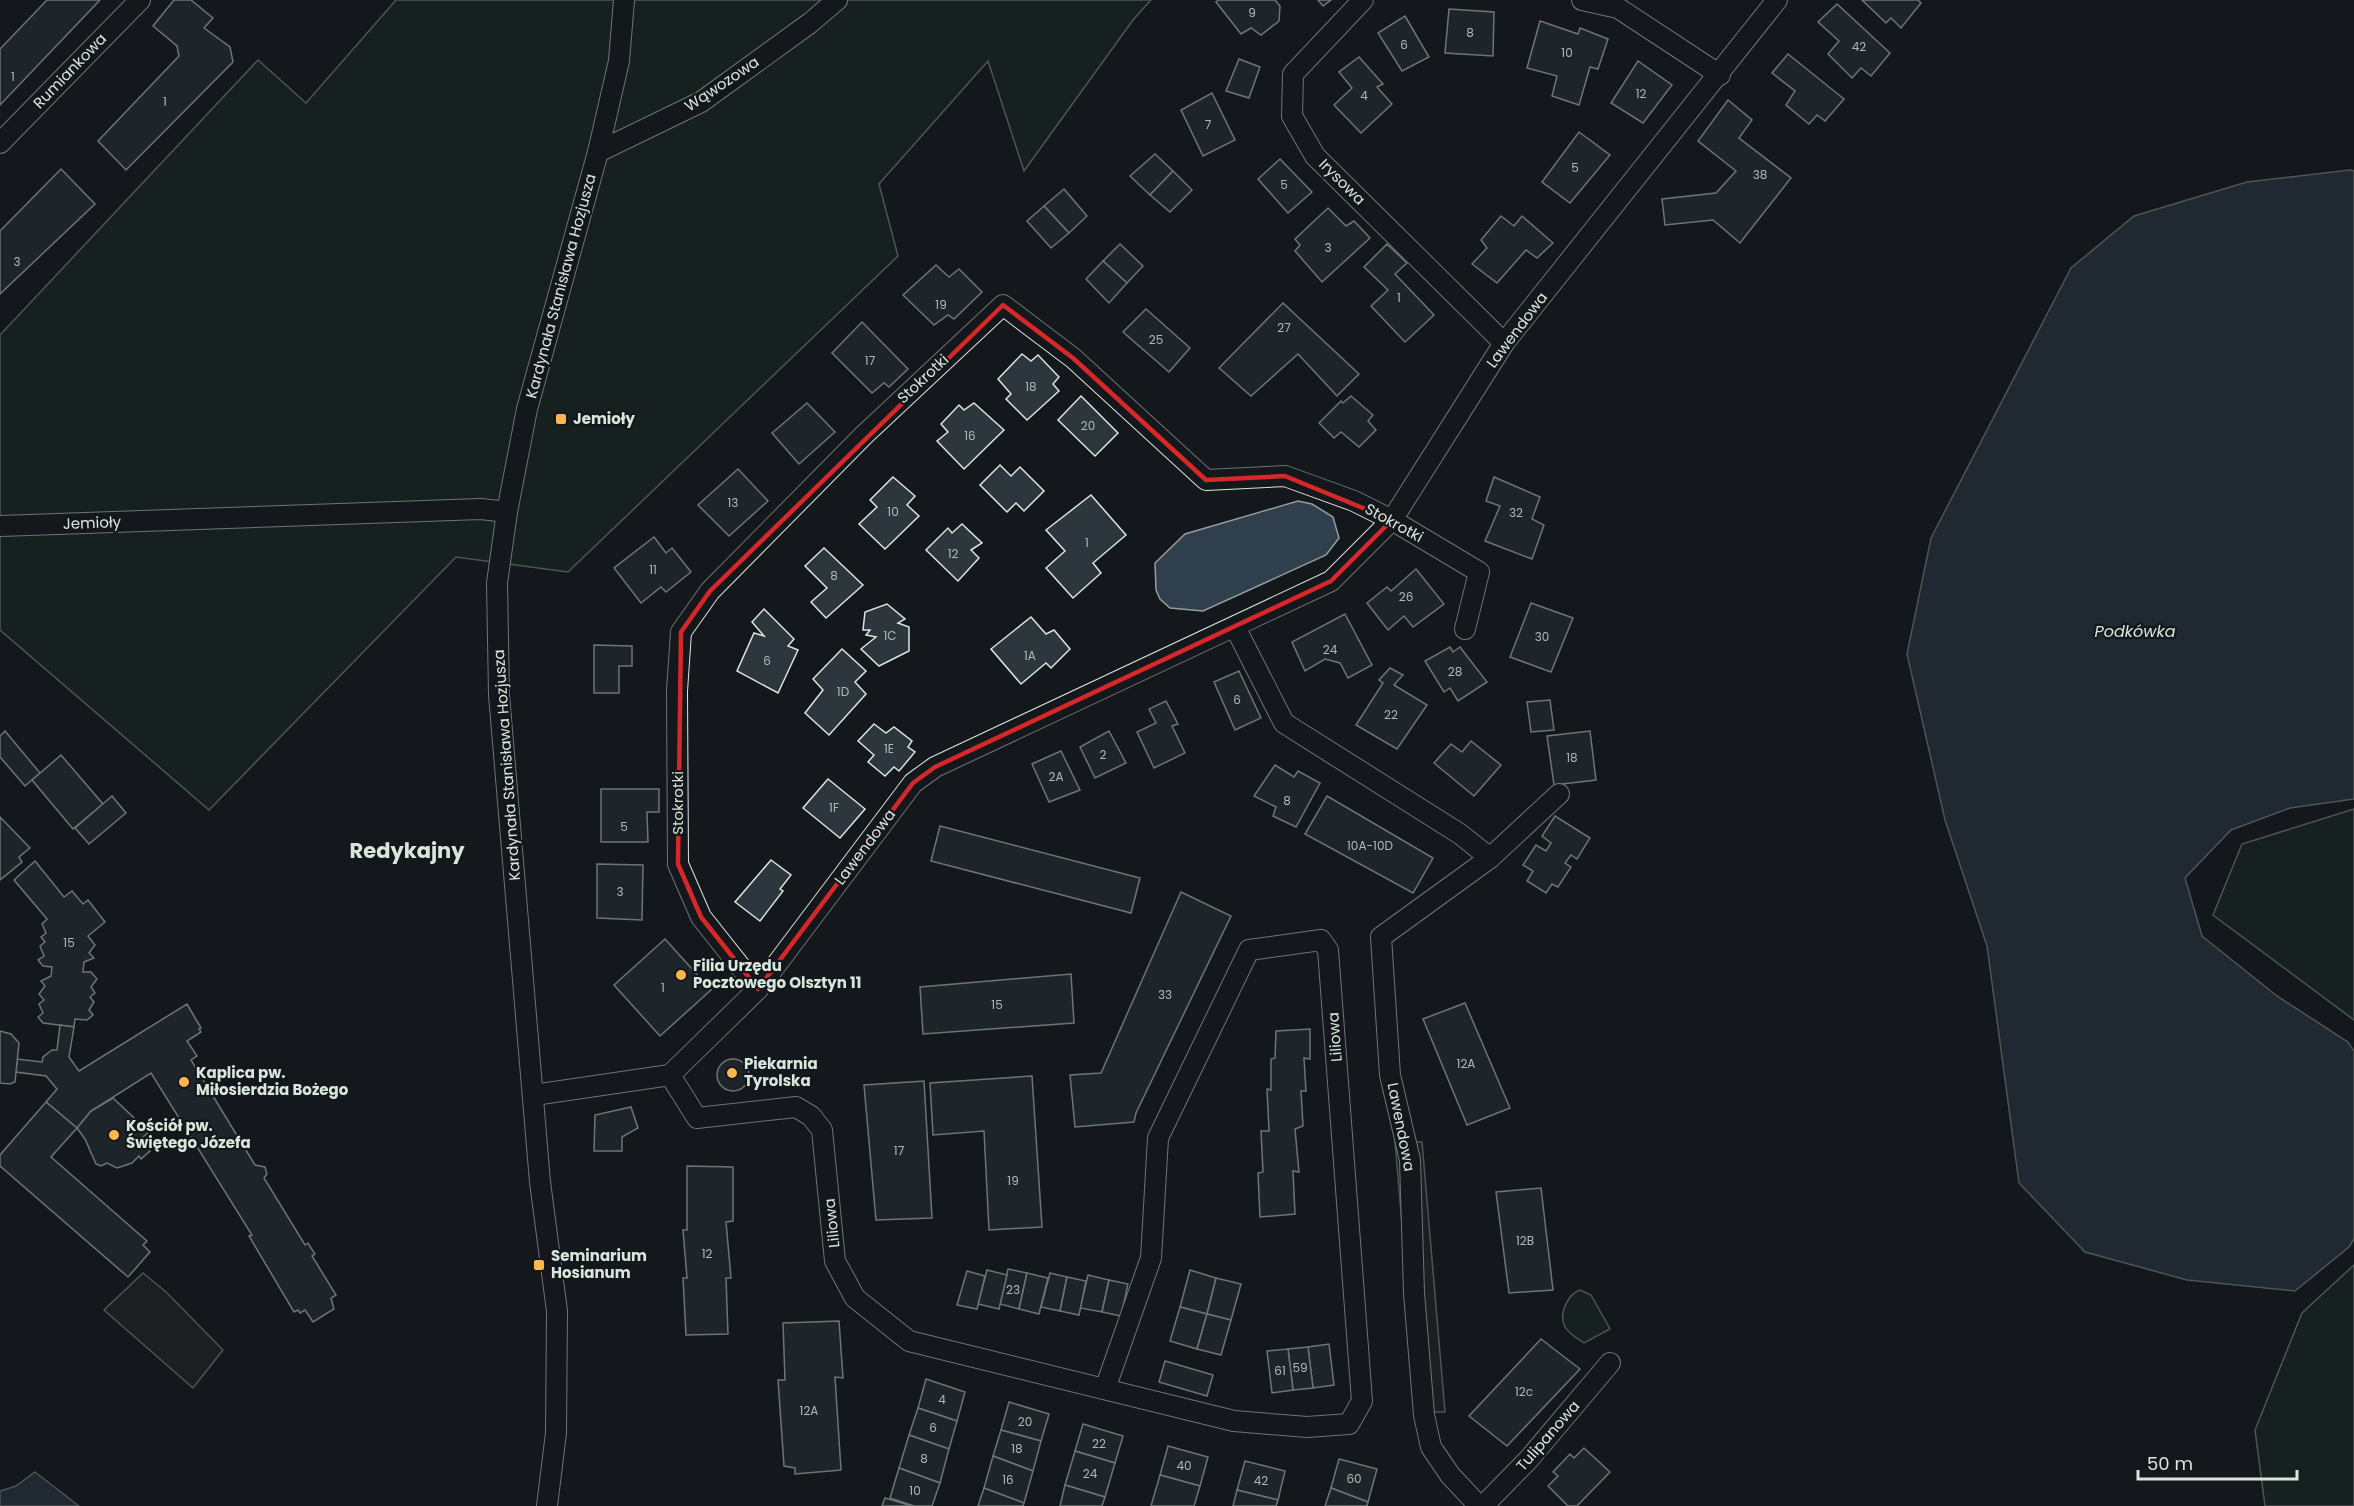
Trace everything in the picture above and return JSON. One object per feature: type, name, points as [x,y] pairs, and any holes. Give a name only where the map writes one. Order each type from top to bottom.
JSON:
[{"type":"street","name":"Rumiankowa","points":[[0,143],[140,0]]},
{"type":"street","name":"Kardynała Stanisława Hozjusza","points":[[548,1506],[556,1433],[557,1311],[540,1182],[499,695],[497,583],[507,512],[527,409],[598,152],[619,61],[624,0]]},
{"type":"street","name":"Wąwozowa","points":[[598,152],[701,102],[810,23],[837,0]]},
{"type":"street","name":"Irysowa","points":[[1363,0],[1293,74],[1292,116],[1315,156],[1504,343]]},
{"type":"street","points":[[1582,0],[1618,8],[1720,75]]},
{"type":"street","name":"Lawendowa","points":[[670,1075],[758,989],[914,783],[951,759],[1331,581],[1392,520],[1504,343],[1720,75],[1777,0]]},
{"type":"street","name":"Stokrotki","points":[[758,989],[701,917],[678,864],[677,691],[681,632],[710,591],[864,435],[1003,305],[1073,358],[1206,480],[1285,476],[1354,501],[1392,520],[1479,572],[1465,629]]},
{"type":"street","name":"Jemioły","points":[[0,526],[481,509],[507,512]]},
{"type":"street","points":[[1235,627],[1284,723],[1460,834],[1490,858]]},
{"type":"street","name":"Lawendowa","points":[[1481,1506],[1450,1475],[1431,1448],[1424,1414],[1414,1293],[1410,1160],[1390,1075],[1381,937],[1490,858],[1559,794]]},
{"type":"street","name":"Liliowa","points":[[670,1075],[697,1118],[796,1107],[811,1116],[822,1130],[836,1261],[855,1298],[909,1341],[1234,1421],[1307,1427],[1349,1425],[1362,1401],[1328,950],[1321,940],[1249,950],[1158,1138],[1151,1258],[1105,1389]]},
{"type":"street","points":[[534,1095],[670,1075]]},
{"type":"street","name":"Tulipanowa","points":[[1481,1506],[1529,1459],[1610,1363]]},
{"type":"highlighted area","points":[[1003,305],[1073,358],[1206,480],[1285,476],[1392,520],[1331,581],[935,767],[913,783],[758,989],[701,917],[678,864],[681,632],[710,591]]},
{"type":"green space","points":[[396,0],[1151,0],[1133,20],[1024,171],[988,61],[879,184],[898,256],[568,572],[456,557],[209,810],[0,630],[0,335],[258,60],[306,103]]},
{"type":"green space","points":[[2354,809],[2354,1020],[2213,915],[2242,844]]},
{"type":"green space","points":[[2354,1265],[2354,1506],[2265,1506],[2255,1430],[2302,1313]]},
{"type":"green space","points":[[1580,1290],[1591,1295],[1610,1329],[1584,1343],[1566,1329],[1563,1322],[1565,1305]]},
{"type":"shaded area","points":[[1395,1142],[1422,1142],[1445,1412],[1418,1412]]},
{"type":"shaded area","points":[[143,1273],[166,1292],[223,1350],[193,1388],[104,1310]]},
{"type":"water","name":"Podkówka","points":[[2354,171],[2354,799],[2290,808],[2231,830],[2185,878],[2202,936],[2277,996],[2348,1042],[2354,1051],[2354,1239],[2349,1247],[2295,1291],[2187,1280],[2085,1252],[2019,1183],[1987,946],[1945,820],[1907,654],[1931,538],[2071,268],[2134,216],[2247,182]]},
{"type":"water","points":[[1298,501],[1312,504],[1333,517],[1339,538],[1326,555],[1203,611],[1170,608],[1160,599],[1156,590],[1155,563],[1185,534]]},
{"type":"water","points":[[35,1472],[79,1506],[0,1506],[0,1491],[16,1486]]},
{"type":"building","points":[[47,0],[100,0],[0,105],[0,49]]},
{"type":"building","points":[[174,0],[191,0],[213,18],[204,28],[230,47],[233,62],[126,170],[98,141],[179,56],[177,46],[153,26]]},
{"type":"building","points":[[1218,0],[1275,0],[1280,6],[1279,21],[1261,35],[1251,28],[1241,34],[1216,2]]},
{"type":"building","points":[[1318,0],[1331,0],[1323,6]]},
{"type":"building","points":[[1862,0],[1918,0],[1921,3],[1901,28],[1891,18],[1886,23]]},
{"type":"building","points":[[1837,4],[1890,53],[1871,76],[1861,68],[1852,78],[1828,54],[1839,41],[1818,22]]},
{"type":"building","points":[[1449,9],[1494,12],[1493,56],[1445,53]]},
{"type":"building","points":[[1405,16],[1429,57],[1402,71],[1378,33]]},
{"type":"building","points":[[1540,21],[1578,34],[1580,28],[1608,39],[1598,69],[1590,67],[1579,105],[1552,96],[1557,76],[1527,68]]},
{"type":"building","points":[[1788,54],[1844,99],[1825,121],[1817,115],[1809,124],[1786,105],[1795,91],[1772,73]]},
{"type":"building","points":[[1359,57],[1383,84],[1377,87],[1392,104],[1361,133],[1334,105],[1352,88],[1339,72]]},
{"type":"building","points":[[1239,59],[1260,67],[1249,98],[1226,91]]},
{"type":"building","points":[[1638,61],[1672,85],[1643,123],[1611,103]]},
{"type":"building","points":[[1212,93],[1235,140],[1203,156],[1181,110]]},
{"type":"building","points":[[1728,100],[1752,120],[1739,138],[1791,178],[1740,243],[1713,220],[1665,225],[1662,199],[1716,193],[1736,171],[1698,141]]},
{"type":"building","points":[[1579,132],[1610,155],[1570,203],[1542,182]]},
{"type":"building","points":[[1155,154],[1173,171],[1150,195],[1130,176]]},
{"type":"building","points":[[1280,159],[1312,192],[1288,213],[1258,179]]},
{"type":"building","points":[[61,169],[95,204],[0,294],[0,231]]},
{"type":"building","points":[[1173,171],[1192,190],[1170,212],[1150,195]]},
{"type":"building","points":[[1064,189],[1087,216],[1069,233],[1044,206]]},
{"type":"building","points":[[1044,206],[1069,233],[1051,248],[1027,221]]},
{"type":"building","points":[[1328,208],[1346,226],[1354,221],[1370,238],[1322,282],[1295,251],[1300,245],[1295,239]]},
{"type":"building","points":[[1501,216],[1514,226],[1522,216],[1553,243],[1537,258],[1526,250],[1497,283],[1472,264],[1487,248],[1481,240]]},
{"type":"building","points":[[1120,244],[1143,266],[1127,283],[1103,261]]},
{"type":"building","points":[[1387,244],[1407,263],[1395,274],[1434,315],[1405,342],[1371,306],[1388,290],[1364,267]]},
{"type":"building","points":[[1103,261],[1127,283],[1109,303],[1086,279]]},
{"type":"building","points":[[936,265],[949,277],[959,269],[982,292],[954,319],[948,315],[934,325],[903,295]]},
{"type":"building","points":[[1283,303],[1359,374],[1337,396],[1298,354],[1251,396],[1219,368]]},
{"type":"building","points":[[1146,309],[1190,348],[1169,372],[1123,332]]},
{"type":"building","points":[[862,322],[908,369],[889,387],[884,383],[872,393],[832,353]]},
{"type":"building","points":[[1022,354],[1031,361],[1038,355],[1059,377],[1053,384],[1059,391],[1027,420],[1006,399],[1011,394],[998,379]]},
{"type":"building","points":[[1081,396],[1118,433],[1095,456],[1058,420]]},
{"type":"building","points":[[1351,396],[1373,415],[1368,421],[1376,430],[1359,447],[1341,432],[1334,438],[1319,423],[1341,401],[1343,403]]},
{"type":"building","points":[[807,403],[835,432],[799,464],[772,433]]},
{"type":"building","points":[[974,403],[1004,430],[964,469],[937,441],[948,432],[941,424],[959,405],[964,410]]},
{"type":"building","points":[[1000,465],[1011,476],[1020,467],[1044,491],[1024,511],[1016,503],[1007,512],[980,485]]},
{"type":"building","points":[[738,469],[768,501],[729,536],[698,505]]},
{"type":"building","points":[[893,477],[915,496],[907,505],[919,516],[885,549],[859,524],[877,507],[870,500]]},
{"type":"building","points":[[1494,477],[1540,497],[1532,519],[1544,525],[1532,559],[1485,541],[1500,506],[1486,501]]},
{"type":"building","points":[[1091,495],[1126,535],[1093,563],[1101,573],[1073,598],[1046,568],[1065,551],[1046,530]]},
{"type":"building","points":[[962,524],[982,543],[971,550],[979,558],[958,581],[926,550],[948,528],[952,533]]},
{"type":"building","points":[[654,537],[666,553],[672,548],[691,572],[666,592],[661,587],[641,603],[614,568]]},
{"type":"building","points":[[824,548],[863,585],[826,618],[811,602],[827,588],[805,566]]},
{"type":"building","points":[[1416,569],[1444,604],[1413,627],[1404,616],[1388,630],[1367,603],[1387,587],[1391,591]]},
{"type":"building","points":[[1531,603],[1573,618],[1551,672],[1510,657]]},
{"type":"building","points":[[887,604],[905,619],[898,623],[909,627],[909,651],[879,666],[861,649],[876,637],[866,635],[870,630],[863,630],[865,612]]},
{"type":"building","points":[[764,609],[794,639],[788,646],[798,650],[778,693],[737,671],[754,633],[764,636],[752,622]]},
{"type":"building","points":[[1345,614],[1372,665],[1348,678],[1340,663],[1325,659],[1305,671],[1292,642]]},
{"type":"building","points":[[1031,617],[1046,634],[1054,630],[1070,649],[1051,668],[1046,663],[1021,684],[991,649]]},
{"type":"building","points":[[594,645],[632,646],[632,666],[619,666],[619,693],[594,693]]},
{"type":"building","points":[[1450,647],[1453,652],[1460,647],[1487,682],[1458,701],[1450,688],[1444,692],[1425,661]]},
{"type":"building","points":[[842,649],[866,671],[855,682],[866,694],[829,735],[805,713],[823,690],[813,679]]},
{"type":"building","points":[[1390,668],[1403,675],[1394,685],[1427,705],[1397,749],[1356,725],[1383,683],[1379,680]]},
{"type":"building","points":[[1239,671],[1261,718],[1235,730],[1214,682]]},
{"type":"building","points":[[1550,700],[1554,730],[1531,732],[1527,702]]},
{"type":"building","points":[[1166,701],[1178,724],[1172,726],[1185,753],[1154,768],[1137,732],[1156,723],[1149,709]]},
{"type":"building","points":[[874,724],[886,733],[894,727],[912,741],[908,747],[915,752],[899,771],[894,767],[885,776],[868,762],[874,755],[858,741]]},
{"type":"building","points":[[5,731],[40,773],[25,786],[0,757],[0,736]]},
{"type":"building","points":[[1109,731],[1126,763],[1095,778],[1080,747]]},
{"type":"building","points":[[1590,731],[1596,780],[1554,785],[1547,736]]},
{"type":"building","points":[[1471,741],[1501,765],[1474,796],[1434,763],[1451,744],[1462,752]]},
{"type":"building","points":[[1061,751],[1080,790],[1049,802],[1032,764]]},
{"type":"building","points":[[61,755],[103,804],[73,829],[32,780]]},
{"type":"building","points":[[1275,765],[1294,777],[1298,771],[1320,783],[1296,827],[1273,816],[1276,807],[1254,796]]},
{"type":"building","points":[[828,779],[865,809],[840,838],[803,808]]},
{"type":"building","points":[[601,789],[659,789],[659,812],[647,812],[648,842],[601,842]]},
{"type":"building","points":[[112,796],[126,813],[89,844],[75,828]]},
{"type":"building","points":[[1327,796],[1433,858],[1413,893],[1305,834]]},
{"type":"building","points":[[1555,816],[1590,838],[1577,859],[1571,855],[1565,863],[1571,867],[1558,887],[1552,884],[1546,893],[1527,881],[1533,871],[1523,865],[1536,845],[1546,851],[1551,843],[1542,836]]},
{"type":"building","points":[[0,817],[30,848],[19,857],[22,862],[0,880]]},
{"type":"building","points":[[940,826],[1140,878],[1131,913],[931,861]]},
{"type":"building","points":[[771,860],[791,875],[780,889],[783,891],[760,921],[735,902]]},
{"type":"building","points":[[35,861],[64,897],[72,891],[83,904],[88,900],[105,922],[88,936],[95,945],[89,953],[94,958],[84,962],[83,972],[91,972],[97,979],[91,987],[95,993],[90,997],[94,1002],[89,1010],[93,1015],[87,1020],[75,1019],[74,1027],[43,1023],[38,1017],[43,1013],[39,1004],[44,1000],[39,994],[45,986],[41,981],[51,976],[52,967],[43,966],[38,960],[44,956],[40,946],[45,942],[41,937],[46,933],[42,924],[47,919],[14,880]]},
{"type":"building","points":[[597,864],[643,865],[642,920],[597,918]]},
{"type":"building","points":[[1181,892],[1231,916],[1136,1113],[1134,1122],[1075,1127],[1070,1075],[1101,1073]]},
{"type":"building","points":[[665,939],[711,990],[660,1036],[614,985]]},
{"type":"building","points":[[1071,974],[1074,1023],[923,1034],[920,987]]},
{"type":"building","points":[[1465,1003],[1510,1108],[1467,1125],[1423,1019]]},
{"type":"building","points":[[187,1004],[201,1028],[199,1029],[201,1032],[187,1041],[197,1056],[191,1060],[255,1165],[265,1167],[267,1174],[264,1178],[305,1245],[308,1243],[315,1254],[312,1256],[336,1295],[331,1298],[334,1309],[313,1322],[305,1310],[300,1313],[298,1310],[294,1312],[249,1236],[252,1235],[151,1073],[91,1111],[77,1128],[46,1102],[57,1089],[46,1076],[16,1072],[17,1059],[42,1062],[43,1057],[52,1050],[57,1050],[60,1025],[74,1027],[69,1057],[79,1071]]},
{"type":"building","points":[[1310,1029],[1310,1059],[1304,1058],[1306,1091],[1301,1091],[1303,1126],[1295,1129],[1299,1172],[1293,1171],[1295,1214],[1260,1217],[1258,1173],[1263,1172],[1261,1131],[1269,1131],[1267,1089],[1271,1090],[1271,1059],[1275,1058],[1276,1031]]},
{"type":"building","points":[[0,1031],[11,1034],[19,1043],[15,1082],[10,1084],[0,1083]]},
{"type":"building","points":[[733,1059],[744,1064],[749,1075],[744,1086],[733,1091],[722,1086],[717,1075],[722,1064]]},
{"type":"building","points":[[1032,1076],[1042,1227],[989,1230],[984,1131],[933,1135],[930,1083]]},
{"type":"building","points":[[924,1081],[932,1218],[876,1220],[864,1085]]},
{"type":"building","name":"Kościół pw. Świętego Józefa","points":[[113,1098],[149,1132],[139,1140],[150,1151],[141,1159],[139,1156],[132,1163],[117,1168],[107,1163],[101,1166],[96,1164],[85,1139],[77,1128],[91,1111]]},
{"type":"building","points":[[46,1102],[77,1128],[51,1157],[147,1241],[143,1245],[150,1252],[128,1277],[0,1166],[0,1155]]},
{"type":"building","points":[[631,1107],[638,1128],[622,1137],[622,1151],[594,1151],[595,1115]]},
{"type":"building","points":[[687,1166],[733,1167],[733,1221],[726,1222],[731,1278],[726,1278],[728,1334],[686,1335],[683,1278],[687,1278],[683,1230],[687,1230]]},
{"type":"building","points":[[1541,1188],[1553,1290],[1509,1293],[1496,1192]]},
{"type":"building","points":[[1008,1269],[1027,1273],[1019,1309],[1000,1304]]},
{"type":"building","points":[[987,1270],[1007,1275],[999,1309],[978,1304]]},
{"type":"building","points":[[1190,1270],[1216,1278],[1207,1314],[1180,1307]]},
{"type":"building","points":[[967,1271],[985,1276],[977,1309],[957,1305]]},
{"type":"building","points":[[1027,1273],[1048,1278],[1039,1314],[1019,1309]]},
{"type":"building","points":[[1050,1273],[1067,1277],[1060,1311],[1041,1307]]},
{"type":"building","points":[[1088,1275],[1109,1280],[1102,1312],[1080,1308]]},
{"type":"building","points":[[1067,1277],[1086,1281],[1079,1315],[1060,1311]]},
{"type":"building","points":[[1216,1278],[1241,1284],[1231,1320],[1207,1314]]},
{"type":"building","points":[[1109,1280],[1128,1284],[1121,1316],[1102,1312]]},
{"type":"building","points":[[1180,1307],[1207,1314],[1197,1349],[1170,1341]]},
{"type":"building","points":[[1207,1314],[1231,1320],[1221,1355],[1197,1349]]},
{"type":"building","points":[[839,1321],[843,1378],[835,1377],[841,1470],[795,1474],[795,1468],[784,1466],[778,1380],[785,1380],[783,1323]]},
{"type":"building","points":[[1541,1339],[1580,1369],[1507,1446],[1469,1416]]},
{"type":"building","points":[[1329,1344],[1334,1385],[1313,1388],[1308,1347]]},
{"type":"building","points":[[1308,1347],[1313,1388],[1293,1390],[1288,1349]]},
{"type":"building","points":[[1288,1349],[1293,1390],[1272,1393],[1267,1351]]},
{"type":"building","points":[[1165,1361],[1213,1375],[1207,1396],[1159,1382]]},
{"type":"building","points":[[926,1379],[965,1392],[957,1421],[918,1408]]},
{"type":"building","points":[[1009,1402],[1049,1414],[1041,1441],[1001,1430]]},
{"type":"building","points":[[918,1408],[957,1421],[949,1449],[909,1435]]},
{"type":"building","points":[[1083,1424],[1123,1436],[1115,1463],[1075,1451]]},
{"type":"building","points":[[1001,1430],[1041,1441],[1033,1471],[993,1456]]},
{"type":"building","points":[[909,1435],[949,1449],[940,1483],[899,1468]]},
{"type":"building","points":[[1168,1446],[1208,1457],[1200,1486],[1160,1475]]},
{"type":"building","points":[[1584,1448],[1610,1472],[1577,1506],[1568,1506],[1548,1486],[1558,1476],[1553,1472],[1570,1454],[1574,1458]]},
{"type":"building","points":[[1075,1451],[1115,1463],[1105,1497],[1065,1485]]},
{"type":"building","points":[[993,1456],[1033,1471],[1024,1503],[984,1488]]},
{"type":"building","points":[[1339,1459],[1377,1469],[1368,1502],[1331,1488]]},
{"type":"building","points":[[1245,1461],[1285,1471],[1278,1500],[1237,1490]]},
{"type":"building","points":[[899,1468],[940,1483],[932,1506],[914,1506],[890,1498]]},
{"type":"building","points":[[1160,1475],[1200,1486],[1194,1506],[1151,1506]]},
{"type":"building","points":[[1065,1485],[1105,1497],[1102,1506],[1060,1506]]},
{"type":"building","points":[[984,1488],[1024,1503],[1023,1506],[978,1506]]},
{"type":"building","points":[[1331,1488],[1368,1502],[1367,1506],[1325,1506]]},
{"type":"building","points":[[1237,1490],[1278,1500],[1276,1506],[1233,1506]]},
{"type":"building","points":[[885,1498],[912,1506],[882,1506]]},
{"type":"place","name":"Jemioły","points":[[561,419]]},
{"type":"place","name":"Filia Urzędu Pocztowego Olsztyn 11","points":[[681,975]]},
{"type":"place","name":"Piekarnia Tyrolska","points":[[732,1073]]},
{"type":"place","name":"Kaplica pw. Miłosierdzia Bożego","points":[[184,1082]]},
{"type":"place","name":"Kościół pw. Świętego Józefa","points":[[114,1135]]},
{"type":"place","name":"Seminarium Hosianum","points":[[539,1265]]},
{"type":"district","name":"Redykajny","points":[[407,851]]}]
